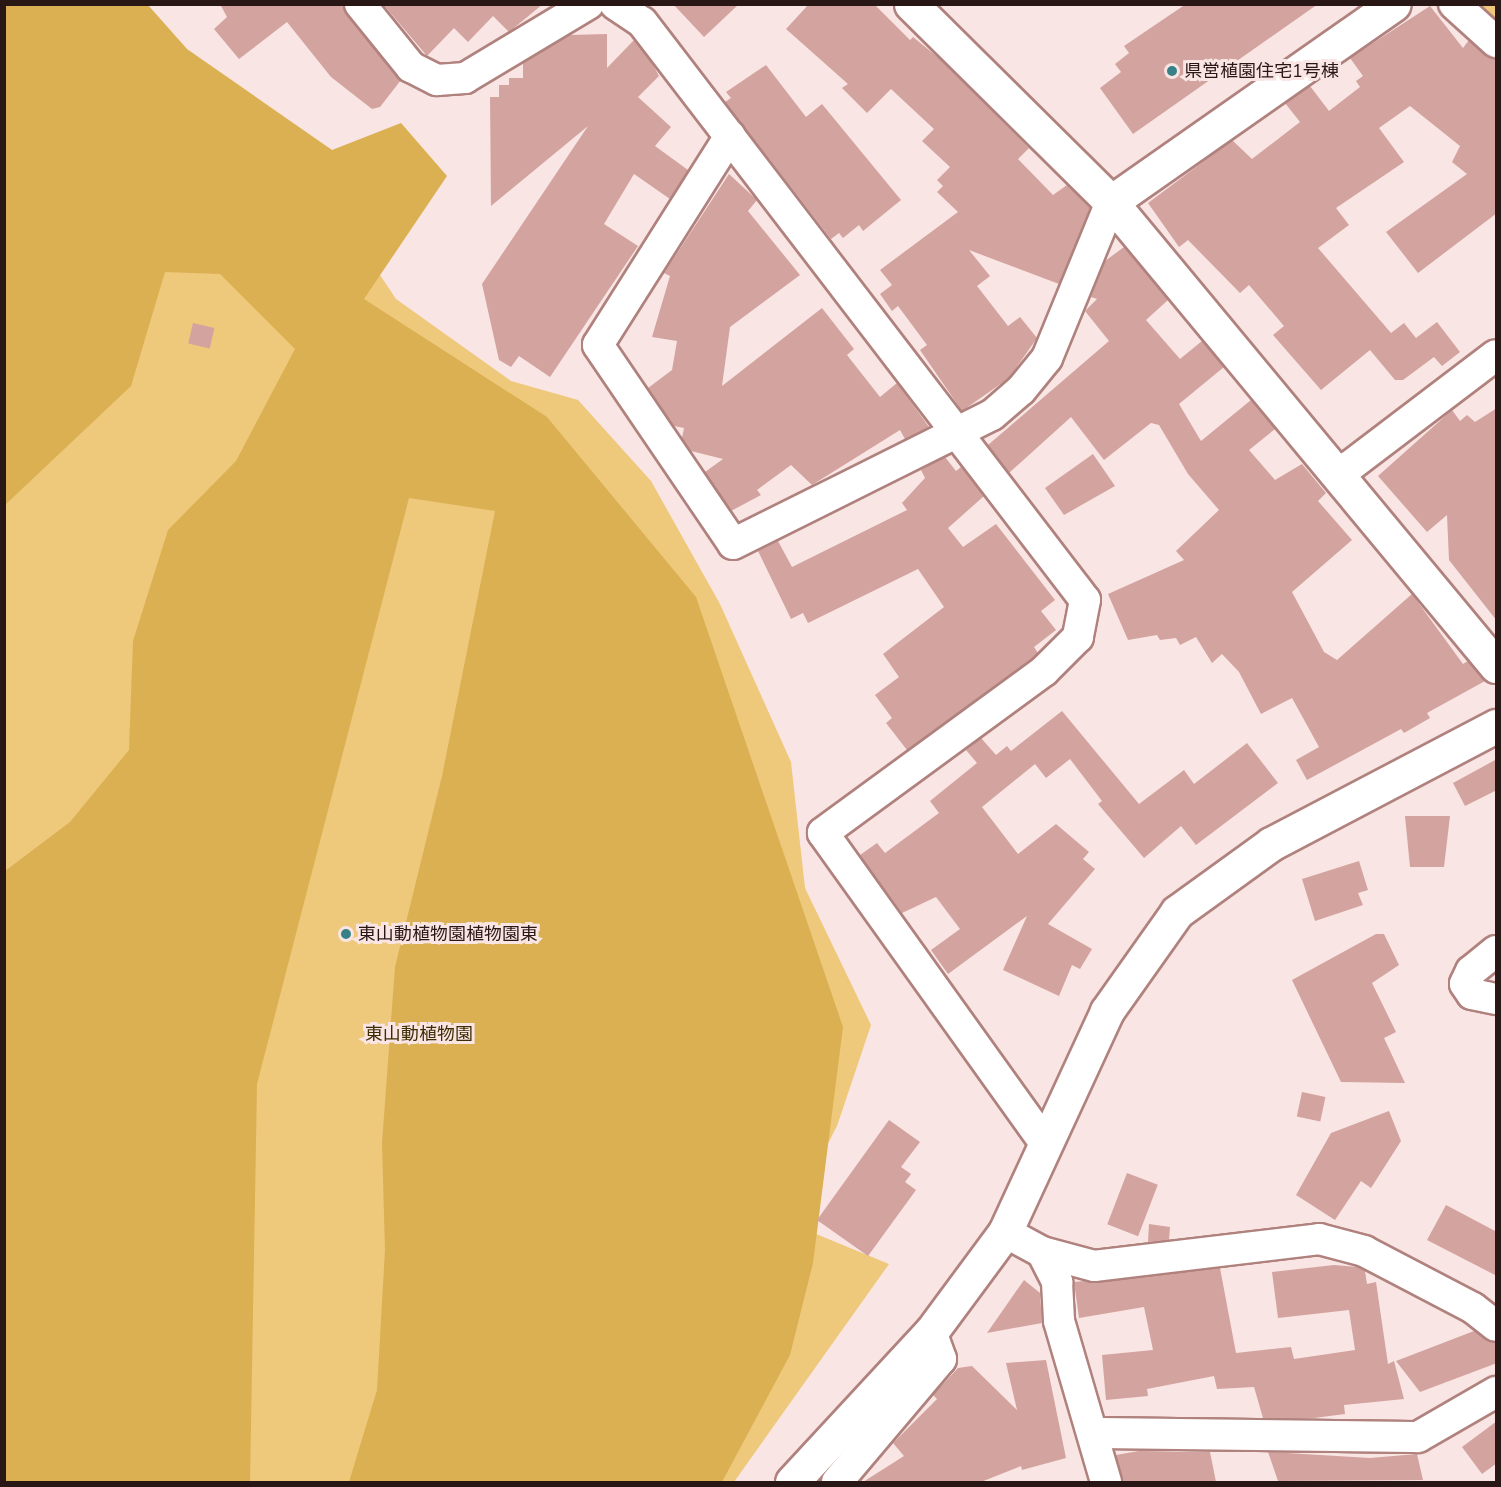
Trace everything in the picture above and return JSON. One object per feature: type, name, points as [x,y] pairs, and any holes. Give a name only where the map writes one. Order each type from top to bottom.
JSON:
[{"type":"street","points":[[360,4],[411,67],[437,80],[465,78],[588,4]]},
{"type":"street","points":[[615,4],[642,22],[952,434],[1085,600],[1078,637],[1044,670],[823,833],[1046,1144]]},
{"type":"street","points":[[911,4],[1112,202],[1497,666]]},
{"type":"street","points":[[730,136],[598,345],[733,544],[992,416],[1047,358],[1112,202],[1394,4]]},
{"type":"street","points":[[1454,4],[1497,42]]},
{"type":"street","points":[[1338,475],[1497,355]]},
{"type":"street","points":[[792,1482],[931,1332],[1005,1232],[1107,1011],[1177,912],[1271,844],[1497,726]]},
{"type":"street","points":[[1497,951],[1471,971],[1464,984],[1472,994],[1497,999]]},
{"type":"street","points":[[1005,1232],[1042,1252],[1094,1266],[1319,1239],[1364,1251],[1473,1308],[1497,1326]]},
{"type":"street","points":[[1042,1252],[1057,1282],[1059,1321],[1095,1433],[1106,1482]]},
{"type":"street","points":[[837,1482],[941,1359],[931,1332]]},
{"type":"street","points":[[1095,1433],[1418,1437],[1497,1392]]},
{"type":"green space","name":"東山動植物園","points":[[66,4],[340,215],[396,299],[511,381],[578,400],[651,481],[720,604],[791,762],[805,888],[871,1025],[837,1126],[787,1222],[889,1264],[734,1482],[5,1482],[4,5]]},
{"type":"green space","name":"東山動植物園","points":[[5,5],[148,5],[187,49],[332,150],[401,123],[447,176],[364,299],[547,417],[696,597],[843,1027],[813,1263],[790,1355],[722,1482],[349,1482],[377,1390],[385,1250],[382,1143],[395,967],[442,776],[495,511],[409,498],[257,1084],[250,1482],[5,1482],[5,871],[70,822],[129,750],[133,641],[168,530],[236,461],[295,349],[220,274],[165,272],[131,386],[5,505]]},
{"type":"green space","points":[[1477,5],[1496,5],[1496,22]]},
{"type":"building","points":[[220,4],[343,4],[401,80],[380,107],[372,109],[331,77],[287,22],[239,59],[214,29],[227,17]]},
{"type":"building","points":[[383,4],[543,4],[509,32],[493,16],[468,42],[454,28],[427,56]]},
{"type":"building","points":[[673,4],[739,4],[704,37]]},
{"type":"building","points":[[809,4],[874,4],[910,40],[913,37],[940,59],[1029,148],[1018,159],[1053,195],[1067,185],[1090,208],[1059,284],[969,250],[990,276],[977,286],[1008,326],[1020,317],[1037,338],[1009,378],[962,411],[920,350],[927,345],[898,306],[892,311],[880,294],[892,285],[880,270],[958,212],[937,192],[943,186],[937,180],[950,167],[922,141],[934,129],[891,89],[867,113],[842,88],[848,84],[786,29]]},
{"type":"building","name":"県営植園住宅1号棟","points":[[1186,4],[1318,4],[1133,134],[1100,88],[1121,72],[1115,64],[1129,53],[1124,46]]},
{"type":"building","points":[[1430,6],[1463,48],[1469,40],[1497,60],[1497,213],[1418,273],[1386,232],[1467,174],[1452,162],[1460,146],[1410,106],[1379,128],[1404,162],[1336,208],[1349,225],[1318,248],[1391,333],[1404,323],[1416,338],[1437,322],[1460,352],[1442,366],[1434,357],[1403,380],[1395,380],[1370,350],[1321,390],[1273,335],[1284,326],[1249,285],[1240,293],[1188,240],[1179,247],[1148,203],[1232,140],[1252,159],[1300,122],[1285,103],[1310,86],[1329,111],[1360,87],[1356,81],[1363,76],[1350,58]]},
{"type":"building","points":[[607,34],[607,68],[634,40],[653,65],[659,76],[638,97],[671,127],[655,146],[688,170],[670,199],[634,174],[604,224],[638,246],[550,377],[519,356],[511,367],[499,360],[482,284],[588,126],[491,206],[490,97],[499,97],[499,85],[509,85],[509,78],[523,78],[523,63],[570,35]]},
{"type":"building","points":[[766,65],[806,117],[822,104],[901,200],[863,231],[859,225],[843,238],[839,233],[831,239],[725,102],[731,98],[726,92]]},
{"type":"building","points":[[729,174],[757,200],[748,211],[800,275],[730,327],[722,386],[822,308],[854,349],[847,355],[880,397],[897,383],[929,427],[905,439],[900,430],[812,485],[791,465],[757,490],[761,495],[731,511],[705,472],[723,459],[691,451],[682,438],[684,428],[674,426],[648,388],[672,370],[677,341],[652,337],[670,276],[664,273]]},
{"type":"building","points":[[1124,247],[1168,300],[1146,320],[1180,359],[1202,341],[1224,367],[1179,404],[1201,441],[1251,400],[1275,429],[1249,450],[1275,480],[1302,464],[1326,493],[1318,501],[1352,540],[1292,592],[1324,652],[1337,660],[1412,594],[1463,664],[1468,661],[1485,681],[1427,713],[1430,718],[1404,733],[1401,729],[1307,780],[1296,760],[1319,747],[1292,698],[1261,714],[1239,672],[1222,654],[1212,663],[1196,637],[1180,645],[1176,638],[1160,640],[1157,635],[1128,640],[1108,594],[1184,560],[1176,551],[1219,510],[1188,474],[1159,425],[1151,423],[1104,460],[1071,417],[1009,473],[988,445],[1109,341],[1085,311],[1097,299],[1091,297],[1105,261]]},
{"type":"building","points":[[193,323],[214,328],[210,348],[188,343]]},
{"type":"building","points":[[1497,408],[1497,621],[1449,560],[1447,515],[1427,532],[1378,476],[1452,410],[1460,421],[1467,415],[1475,422]]},
{"type":"building","points":[[1093,454],[1115,486],[1064,515],[1045,488]]},
{"type":"building","points":[[945,457],[956,471],[961,467],[984,496],[948,528],[963,547],[996,524],[1055,600],[1041,611],[1056,630],[1034,647],[1038,653],[1033,658],[907,750],[886,723],[892,718],[875,695],[899,677],[883,654],[944,607],[918,569],[808,623],[803,613],[791,619],[758,551],[778,541],[792,567],[907,510],[902,503],[925,478],[921,470]]},
{"type":"building","points":[[1062,711],[1139,804],[1184,770],[1194,784],[1247,743],[1278,783],[1196,845],[1181,826],[1144,858],[1098,804],[1102,801],[1070,759],[1046,778],[1035,764],[982,807],[1018,854],[1056,824],[1089,852],[1083,859],[1095,869],[1048,924],[1092,949],[1080,969],[1072,965],[1059,996],[1003,970],[1027,916],[948,974],[931,950],[960,929],[936,897],[902,913],[860,855],[877,843],[885,853],[939,813],[930,801],[977,763],[966,750],[981,738],[996,755],[1007,746],[1011,751]]},
{"type":"building","points":[[1497,759],[1497,790],[1465,806],[1453,783]]},
{"type":"building","points":[[1405,816],[1450,816],[1444,867],[1410,867]]},
{"type":"building","points":[[1359,861],[1368,890],[1358,893],[1363,905],[1315,921],[1302,879]]},
{"type":"building","points":[[1376,934],[1384,934],[1399,965],[1372,983],[1396,1032],[1384,1038],[1405,1083],[1341,1082],[1292,980]]},
{"type":"building","points":[[1302,1092],[1325,1097],[1320,1121],[1297,1116]]},
{"type":"building","points":[[1389,1111],[1401,1141],[1371,1188],[1361,1181],[1335,1220],[1296,1195],[1331,1133]]},
{"type":"building","points":[[889,1120],[920,1142],[901,1167],[911,1174],[905,1182],[916,1190],[868,1256],[817,1220]]},
{"type":"building","points":[[1127,1173],[1158,1185],[1138,1236],[1107,1224]]},
{"type":"building","points":[[1446,1205],[1497,1232],[1497,1276],[1427,1240]]},
{"type":"building","points":[[1149,1224],[1170,1227],[1169,1240],[1148,1242]]},
{"type":"building","points":[[1334,1265],[1358,1267],[1365,1271],[1367,1284],[1376,1282],[1388,1364],[1394,1361],[1404,1399],[1344,1405],[1345,1414],[1314,1418],[1263,1418],[1254,1387],[1217,1389],[1214,1376],[1147,1389],[1148,1396],[1106,1400],[1102,1355],[1153,1350],[1144,1307],[1079,1318],[1074,1282],[1220,1268],[1236,1353],[1291,1347],[1294,1359],[1355,1350],[1349,1310],[1278,1318],[1272,1272]]},
{"type":"building","points":[[1024,1280],[1040,1293],[1042,1323],[987,1333]]},
{"type":"building","points":[[1474,1331],[1497,1343],[1497,1363],[1420,1392],[1396,1361]]},
{"type":"building","points":[[1046,1360],[1066,1458],[1022,1470],[1021,1466],[981,1482],[863,1482],[904,1456],[893,1443],[937,1399],[933,1395],[958,1368],[972,1366],[1017,1410],[1006,1363]]},
{"type":"building","points":[[1497,1421],[1497,1463],[1482,1474],[1462,1447]]},
{"type":"building","points":[[1139,1451],[1210,1452],[1216,1482],[1123,1482],[1116,1455]]},
{"type":"building","points":[[1268,1452],[1370,1458],[1417,1454],[1423,1480],[1278,1481]]},
{"type":"place","name":"県営植園住宅1号棟","points":[[1172,71]]},
{"type":"place","name":"東山動植物園植物園東","points":[[346,934]]}]
